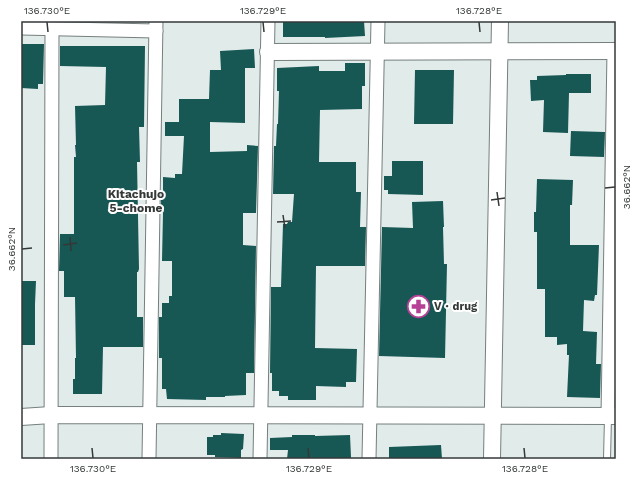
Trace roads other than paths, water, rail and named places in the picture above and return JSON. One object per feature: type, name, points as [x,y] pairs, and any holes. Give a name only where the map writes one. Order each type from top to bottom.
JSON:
[{"type":"street","points":[[260,459],[268,21]]},
{"type":"street","points":[[369,459],[378,21]]},
{"type":"street","points":[[492,459],[500,21]]},
{"type":"street","points":[[21,28],[52,29],[156,26],[150,459]]},
{"type":"street","points":[[51,459],[52,29]]},
{"type":"street","points":[[21,417],[51,415],[612,416],[615,51],[268,52]]},
{"type":"lane","points":[[607,459],[612,416]]},
{"type":"place","name":"V・drug","points":[[418,306]]},
{"type":"district","name":"Kitachujo 5-chome","points":[[136,201]]}]
